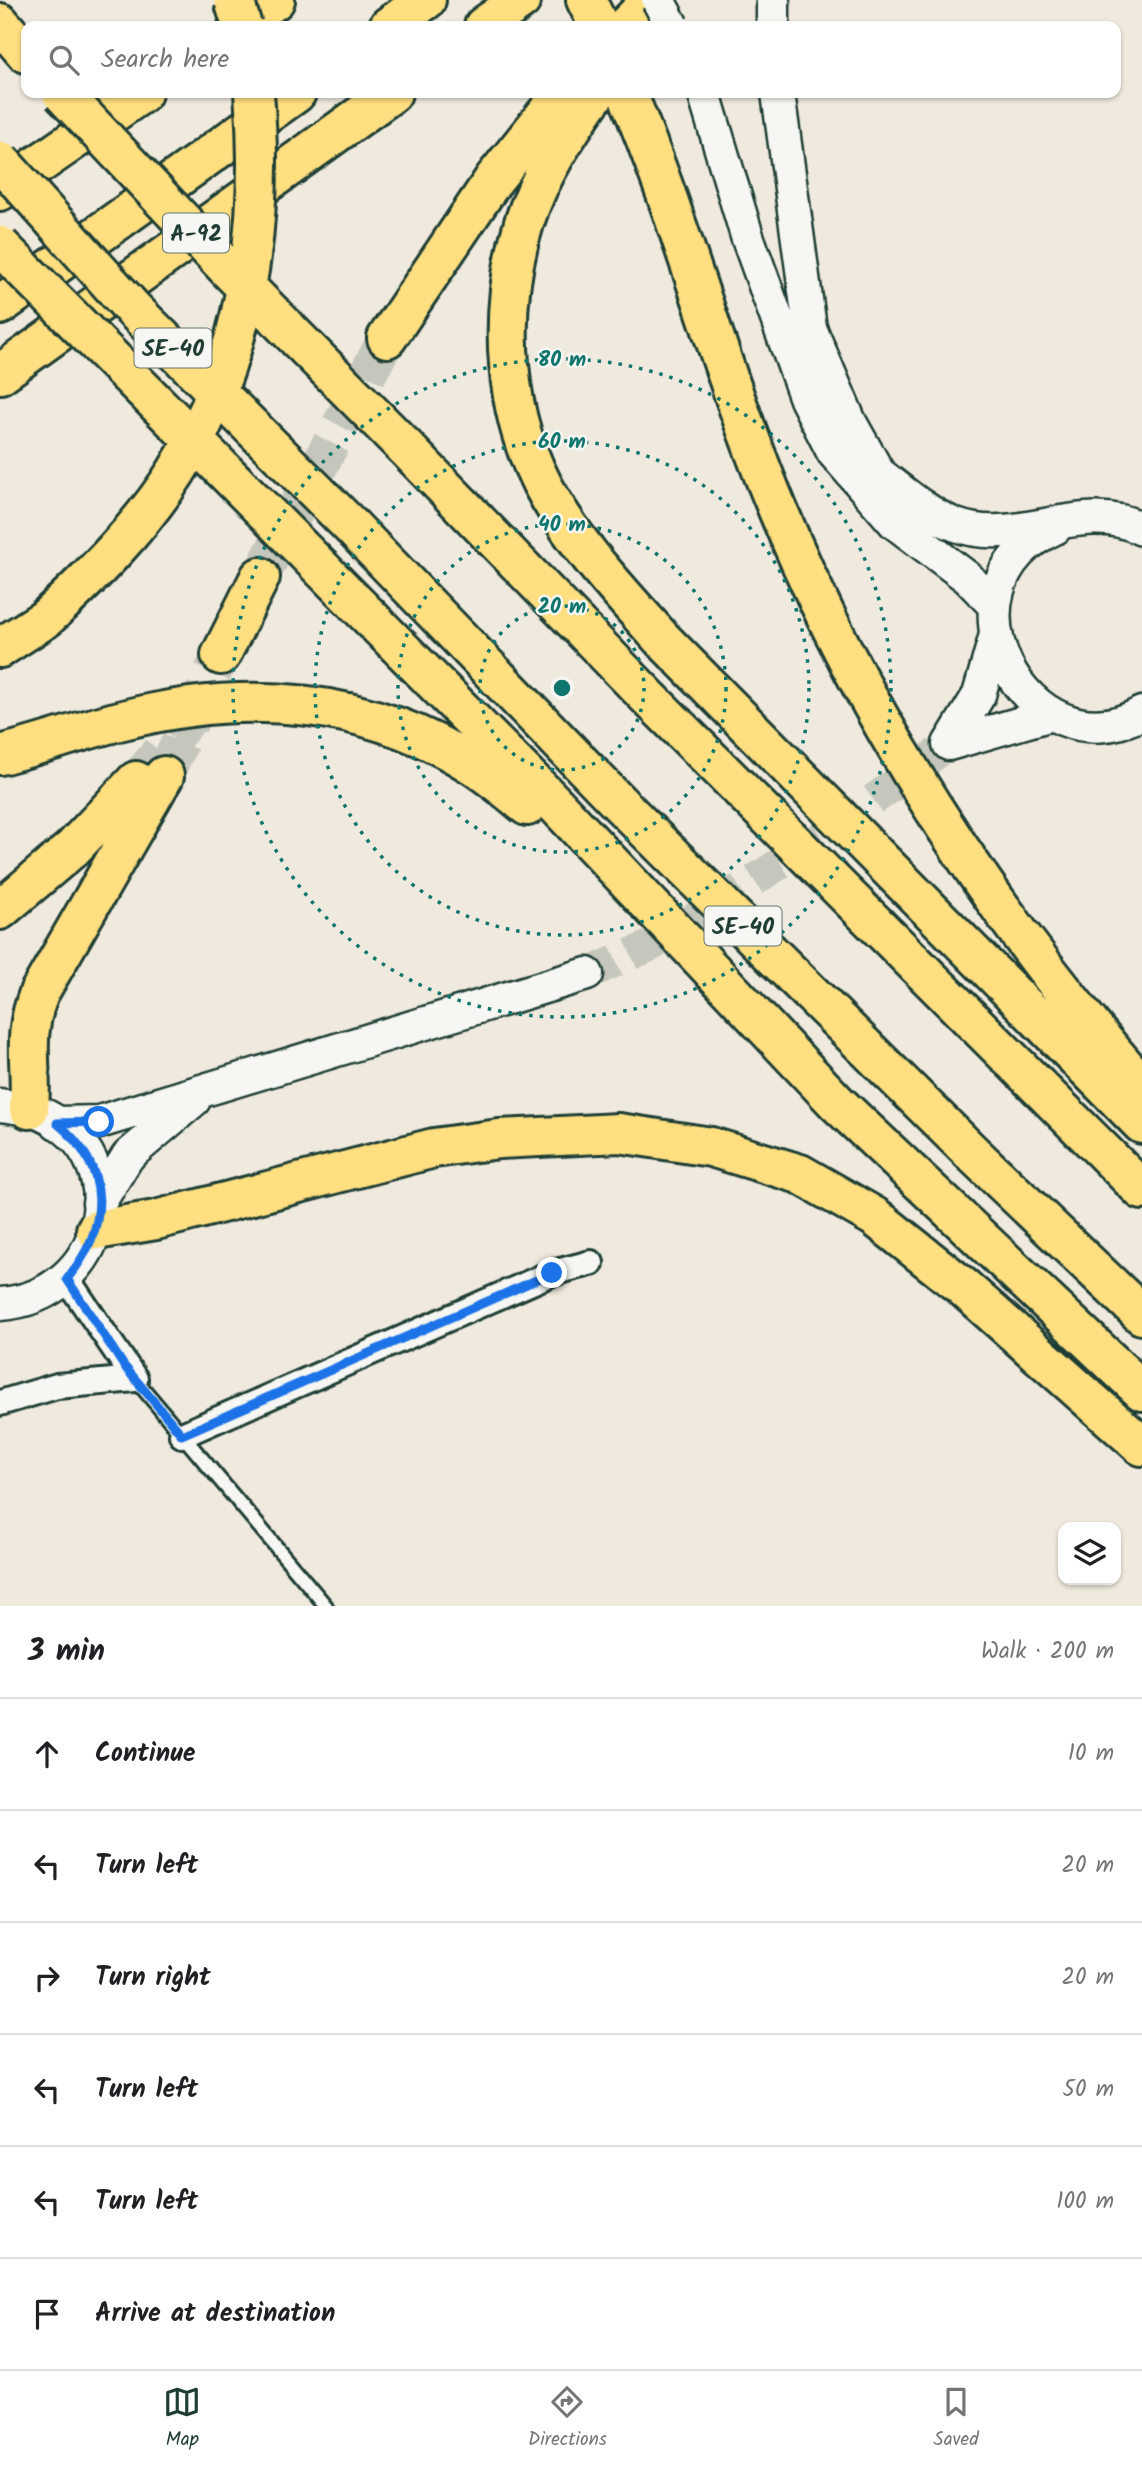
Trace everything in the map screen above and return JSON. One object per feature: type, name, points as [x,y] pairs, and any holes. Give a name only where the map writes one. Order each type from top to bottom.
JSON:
[{"type":"highway","points":[[234,0],[239,21]]},
{"type":"highway","points":[[247,21],[275,0]]},
{"type":"highway","points":[[396,21],[426,0]]},
{"type":"highway","points":[[491,21],[521,0]]},
{"type":"highway","points":[[586,0],[596,21]]},
{"type":"highway","points":[[630,21],[652,0]]},
{"type":"highway","points":[[659,21],[678,0]]},
{"type":"highway","points":[[0,23],[21,47]]},
{"type":"highway","points":[[67,98],[225,267],[1142,1191]]},
{"type":"highway","points":[[0,191],[135,98]]},
{"type":"highway","points":[[0,648],[45,620],[108,556],[175,474],[200,429],[225,371],[247,284],[259,183],[254,98]]},
{"type":"highway","name":"A-92","points":[[0,305],[289,98]]},
{"type":"highway","name":"A-92","points":[[0,374],[385,98]]},
{"type":"highway","points":[[387,338],[494,179],[559,98]]},
{"type":"highway","points":[[593,98],[559,148],[525,221],[509,303],[508,340],[516,404],[526,444],[550,499],[594,563],[660,637],[1142,1124]]},
{"type":"highway","points":[[629,98],[642,127],[772,497],[811,587],[852,667],[935,814],[986,889],[1048,973],[1142,1086]]},
{"type":"highway","name":"SE-40","points":[[0,161],[133,309],[353,528],[619,803],[971,1152],[1142,1315]]},
{"type":"highway","points":[[0,246],[557,806],[837,1103]]},
{"type":"highway","points":[[221,655],[260,577]]},
{"type":"highway","points":[[0,755],[123,719],[256,701],[309,705],[390,723],[477,768],[548,822],[837,1103],[1142,1391]]},
{"type":"highway","points":[[0,911],[150,779],[39,993],[31,1015],[26,1047],[29,1113]]},
{"type":"highway","points":[[98,1217],[156,1220],[434,1149],[499,1139],[619,1133],[711,1147],[800,1174],[875,1217],[963,1287],[1142,1446]]},
{"type":"street","points":[[658,0],[669,21]]},
{"type":"street","points":[[773,21],[774,0]]},
{"type":"street","points":[[706,98],[747,236],[806,399],[833,452],[895,523],[968,578],[995,606]]},
{"type":"street","points":[[779,98],[810,328],[850,422],[878,472]]},
{"type":"street","points":[[806,399],[844,446],[956,525],[999,533],[1100,517],[1130,523],[1142,529]]},
{"type":"street","points":[[1052,713],[949,744],[979,695],[995,638],[995,606],[1003,578],[1019,553],[1042,533],[1069,521]]},
{"type":"street","points":[[995,638],[1006,669],[1026,695],[1052,713],[1079,722],[1107,724],[1142,712]]},
{"type":"street","points":[[29,1113],[99,1122],[202,1093],[270,1068],[465,1013],[587,974]]},
{"type":"street","points":[[0,1304],[21,1303],[45,1294],[67,1279],[85,1257],[98,1217],[128,1156],[202,1093]]},
{"type":"street","points":[[29,1113],[74,1139],[88,1158],[94,1172],[98,1217]]},
{"type":"street","points":[[182,1435],[552,1273],[591,1263]]},
{"type":"street","points":[[0,1403],[57,1386],[135,1379],[67,1279]]},
{"type":"lane","points":[[135,1379],[326,1606]]},
{"type":"tunnel","points":[[260,577],[387,338]]},
{"type":"tunnel","points":[[164,776],[221,655]]},
{"type":"tunnel","points":[[136,781],[194,713]]},
{"type":"tunnel","points":[[587,974],[654,944],[831,831],[949,744]]},
{"type":"route","points":[[99,1122],[57,1123],[69,1133],[88,1158],[98,1188],[99,1203],[96,1230],[85,1257],[67,1279],[124,1366],[182,1435],[552,1273]]}]
